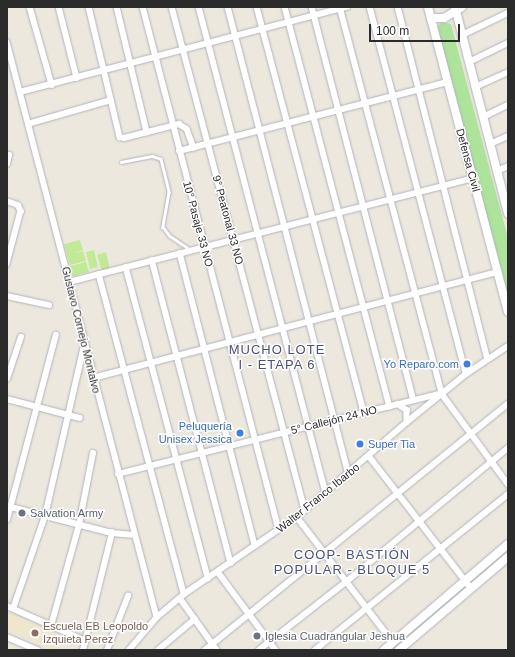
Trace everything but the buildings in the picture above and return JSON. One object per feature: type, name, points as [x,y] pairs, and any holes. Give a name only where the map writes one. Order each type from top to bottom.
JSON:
[{"type":"street","points":[[30,7],[52,85]]},
{"type":"street","points":[[59,7],[77,78]]},
{"type":"street","points":[[89,7],[120,137],[124,138],[172,124],[187,129],[194,148]]},
{"type":"street","points":[[117,7],[132,64],[147,132]]},
{"type":"street","name":"10° Pasaje 33 NO","points":[[143,7],[179,152],[279,530]]},
{"type":"street","name":"9° Peatonal 33 NO","points":[[172,7],[283,433],[305,510]]},
{"type":"street","points":[[199,7],[326,493]]},
{"type":"street","points":[[228,7],[286,226],[349,474]]},
{"type":"street","points":[[257,7],[364,412]]},
{"type":"street","points":[[285,7],[390,406]]},
{"type":"street","points":[[312,7],[414,400]]},
{"type":"street","points":[[20,92],[52,85],[347,7]]},
{"type":"street","points":[[370,7],[466,374]]},
{"type":"street","points":[[398,7],[445,185],[488,358]]},
{"type":"street","name":"Defensa Civil","points":[[428,7],[508,312]]},
{"type":"street","points":[[340,8],[442,394],[508,484]]},
{"type":"street","points":[[431,18],[444,18],[458,9],[462,34],[475,87],[497,171],[506,196],[508,212]]},
{"type":"street","points":[[462,34],[508,13]]},
{"type":"street","name":"Gustavo Cornejo Montalvo","points":[[7,42],[118,474],[157,617]]},
{"type":"street","points":[[469,62],[508,43]]},
{"type":"street","points":[[475,87],[508,72]]},
{"type":"street","points":[[179,152],[448,82]]},
{"type":"street","points":[[28,124],[111,100]]},
{"type":"street","points":[[483,117],[508,106]]},
{"type":"street","points":[[490,144],[508,136]]},
{"type":"street","points":[[7,164],[9,156]]},
{"type":"street","points":[[497,171],[508,166]]},
{"type":"street","points":[[69,282],[473,178]]},
{"type":"street","points":[[7,201],[18,205],[21,215],[7,264]]},
{"type":"street","points":[[180,253],[228,447],[255,546]]},
{"type":"street","points":[[152,260],[176,356],[204,453],[231,563]]},
{"type":"street","points":[[126,267],[150,363],[208,578]]},
{"type":"street","points":[[93,378],[497,272]]},
{"type":"street","points":[[99,274],[150,466],[182,596],[194,619],[217,650]]},
{"type":"street","points":[[7,296],[49,305]]},
{"type":"street","points":[[7,520],[9,507],[56,335]]},
{"type":"street","points":[[7,379],[21,337]]},
{"type":"street","points":[[13,609],[45,516],[85,344]]},
{"type":"street","name":"Walter Franco Ibarbo","points":[[130,650],[157,617],[182,596],[297,517],[349,474],[407,422],[466,374],[508,346]]},
{"type":"street","name":"5° Callejón 24 NO","points":[[118,474],[364,412],[442,394]]},
{"type":"street","points":[[7,398],[80,418]]},
{"type":"street","points":[[397,404],[407,410],[407,422]]},
{"type":"street","points":[[205,650],[399,495],[508,404]]},
{"type":"street","points":[[259,650],[420,522],[508,448]]},
{"type":"street","points":[[51,626],[79,525],[93,453]]},
{"type":"street","points":[[369,456],[472,588]]},
{"type":"street","points":[[316,650],[508,494]]},
{"type":"street","points":[[9,507],[112,533],[134,535]]},
{"type":"street","points":[[297,517],[366,609],[393,642]]},
{"type":"street","points":[[83,650],[112,533]]},
{"type":"street","points":[[384,650],[508,544]]},
{"type":"street","points":[[400,650],[508,557]]},
{"type":"street","points":[[218,572],[276,650]]},
{"type":"street","points":[[107,650],[128,596]]},
{"type":"street","points":[[7,606],[86,641]]},
{"type":"street","points":[[158,650],[194,619]]},
{"type":"street","points":[[7,637],[25,648],[38,650]]},
{"type":"lane","points":[[121,162],[152,156],[161,159],[169,192],[163,227],[170,236],[192,250]]},
{"type":"shaded area","name":"Escuela EB Leopoldo Izquieta Perez","points":[[7,610],[63,637],[58,650],[53,650],[7,630]]},
{"type":"green space","points":[[442,22],[451,24],[508,238],[508,307],[436,28]]},
{"type":"green space","points":[[80,240],[83,250],[73,253],[83,251],[86,261],[70,265],[64,244]]},
{"type":"green space","points":[[94,250],[98,267],[90,269],[86,252]]},
{"type":"green space","points":[[106,252],[110,269],[102,271],[97,255]]},
{"type":"green space","points":[[86,262],[89,272],[73,276],[70,266]]},
{"type":"place","name":"Yo Reparo.com","points":[[467,364]]},
{"type":"place","name":"Peluquería Unisex Jessica","points":[[240,433]]},
{"type":"place","name":"Super Tia","points":[[360,444]]},
{"type":"place","name":"Salvation Army","points":[[22,513]]},
{"type":"place","name":"Escuela EB Leopoldo Izquieta Perez","points":[[35,633]]},
{"type":"place","name":"Iglesia Cuadrangular Jeshua","points":[[257,636]]},
{"type":"district","name":"MUCHO LOTE I - ETAPA 6","points":[[277,358]]},
{"type":"district","name":"COOP- BASTIÓN POPULAR - BLOQUE 5","points":[[352,564]]}]
